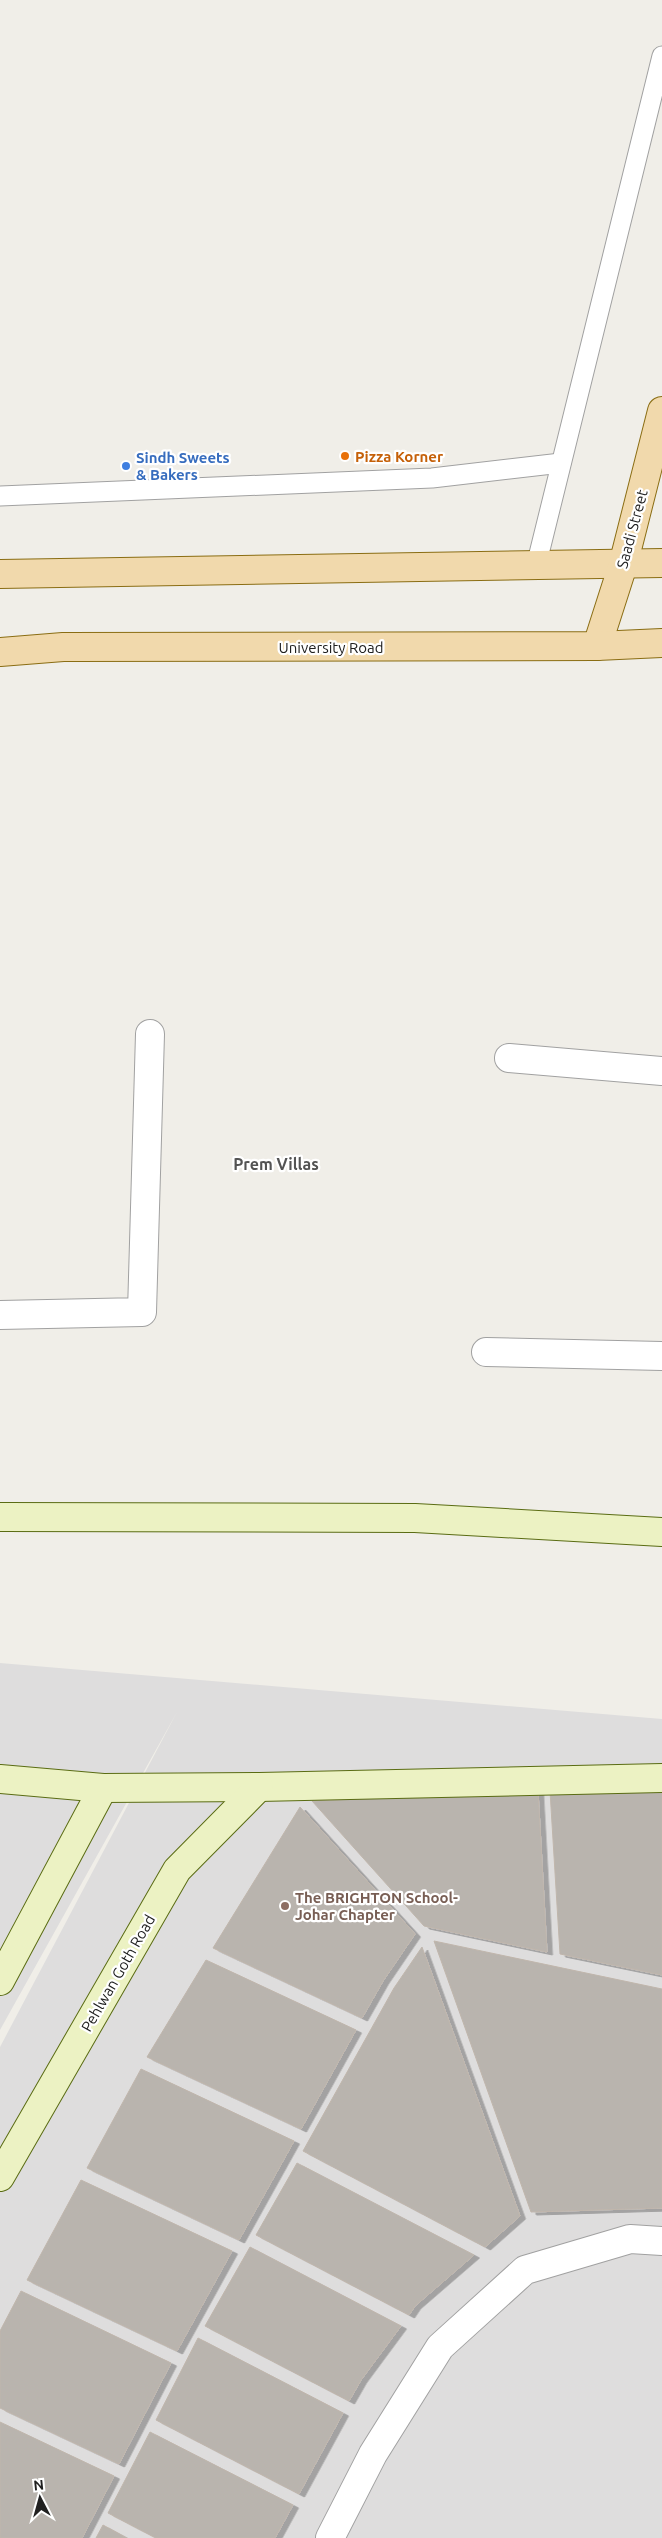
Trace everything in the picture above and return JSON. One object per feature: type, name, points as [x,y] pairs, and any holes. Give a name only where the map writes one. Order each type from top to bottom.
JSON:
[{"type":"main road","name":"Saadi Street","points":[[597,646],[623,565],[662,411]]},
{"type":"main road","points":[[0,574],[662,563]]},
{"type":"main road","name":"University Road","points":[[0,652],[63,647],[597,646],[662,643]]},
{"type":"main road","points":[[0,1517],[415,1518],[662,1532]]},
{"type":"main road","points":[[0,1779],[103,1788],[259,1787],[662,1778]]},
{"type":"main road","name":"Pehlwan Goth Road","points":[[0,2177],[177,1870],[259,1787]]},
{"type":"main road","points":[[0,1981],[103,1788]]},
{"type":"street","points":[[0,1314],[142,1312],[150,1034]]},
{"type":"street","points":[[509,1058],[662,1071]]},
{"type":"street","points":[[486,1352],[662,1356]]},
{"type":"street","points":[[330,2538],[373,2454],[440,2347],[525,2270],[630,2240],[662,2241]]},
{"type":"lane","points":[[536,566],[662,56]]},
{"type":"lane","points":[[0,496],[432,478],[561,463]]},
{"type":"shaded area","points":[[0,1663],[662,1719],[662,2538],[0,2538],[0,2047],[177,1712],[0,2030]]},
{"type":"building","points":[[662,1786],[662,1975],[560,1954],[550,1791]]},
{"type":"building","points":[[538,1791],[547,1952],[424,1926],[312,1801]]},
{"type":"building","points":[[300,1807],[415,1934],[383,1981],[362,2018],[213,1948]]},
{"type":"building","points":[[434,1941],[662,1989],[662,2208],[531,2212]]},
{"type":"building","points":[[422,1947],[520,2216],[485,2247],[303,2151],[394,1988]]},
{"type":"building","points":[[206,1960],[356,2030],[301,2129],[147,2057]]},
{"type":"building","points":[[141,2069],[294,2141],[239,2240],[87,2168]]},
{"type":"building","points":[[297,2163],[474,2255],[415,2306],[409,2315],[256,2235]]},
{"type":"building","points":[[81,2180],[232,2251],[177,2351],[27,2280]]},
{"type":"building","points":[[250,2247],[401,2326],[361,2380],[349,2401],[205,2326]]},
{"type":"building","points":[[21,2291],[171,2363],[119,2464],[0,2408],[0,2331]]},
{"type":"building","points":[[198,2338],[343,2413],[299,2494],[156,2420]]},
{"type":"building","points":[[0,2422],[114,2476],[82,2538],[0,2538]]},
{"type":"building","points":[[150,2432],[293,2505],[275,2538],[156,2538],[108,2513]]},
{"type":"building","points":[[103,2525],[127,2538],[96,2538]]},
{"type":"place","name":"Pizza Korner","points":[[345,456]]},
{"type":"place","name":"Sindh Sweets & Bakers","points":[[126,466]]},
{"type":"place","name":"The BRIGHTON School- Johar Chapter","points":[[285,1906]]},
{"type":"district","name":"Prem Villas","points":[[276,1164]]}]
